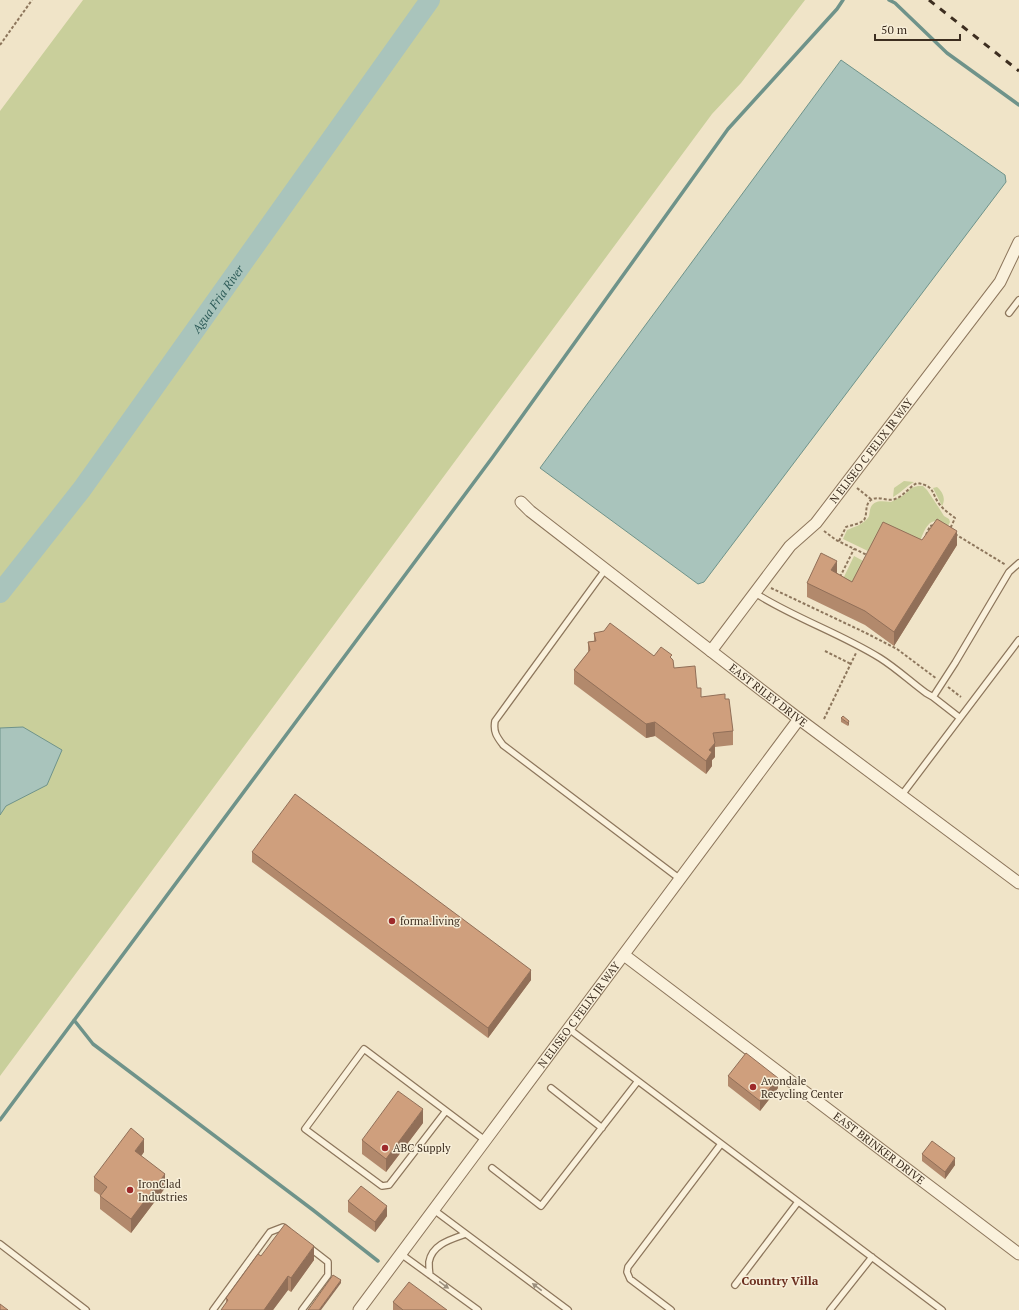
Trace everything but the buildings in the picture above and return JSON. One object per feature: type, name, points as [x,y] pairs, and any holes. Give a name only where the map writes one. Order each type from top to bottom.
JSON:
[{"type":"street","name":"N ELISEO C FELIX JR WAY","points":[[711,651],[790,546],[816,523],[1000,282],[1019,242]]},
{"type":"street","name":"EAST RILEY DRIVE","points":[[520,502],[530,512],[799,720],[1019,883]]},
{"type":"street","name":"N ELISEO C FELIX JR WAY","points":[[359,1310],[799,720]]},
{"type":"street","name":"EAST BRINKER DRIVE","points":[[624,956],[1019,1254]]},
{"type":"lane","points":[[1009,313],[1019,300]]},
{"type":"lane","points":[[933,697],[1012,569],[1019,562]]},
{"type":"lane","points":[[605,570],[495,721],[493,729],[496,737],[503,745],[680,879]]},
{"type":"lane","points":[[754,592],[770,602],[882,658],[926,694],[933,697],[960,718]]},
{"type":"lane","points":[[901,796],[1019,640]]},
{"type":"lane","points":[[569,1029],[942,1310]]},
{"type":"lane","points":[[446,1111],[389,1185],[382,1186],[305,1129],[364,1050],[446,1111],[486,1141]]},
{"type":"lane","points":[[492,1168],[541,1206],[638,1081]]},
{"type":"lane","points":[[551,1088],[602,1128]]},
{"type":"lane","points":[[671,1310],[630,1279],[628,1267],[721,1144]]},
{"type":"lane","points":[[735,1285],[798,1202]]},
{"type":"lane","points":[[434,1210],[568,1310]]},
{"type":"lane","points":[[213,1310],[270,1232],[283,1227],[294,1236]]},
{"type":"lane","points":[[430,1275],[429,1261],[434,1251],[443,1242],[466,1234]]},
{"type":"lane","points":[[0,1244],[86,1310]]},
{"type":"lane","points":[[302,1310],[328,1275],[328,1262],[305,1245]]},
{"type":"lane","points":[[401,1254],[478,1310]]},
{"type":"lane","points":[[830,1310],[872,1257]]},
{"type":"path","points":[[0,45],[32,0]]},
{"type":"path","points":[[839,541],[846,527],[863,521],[867,504],[872,500],[877,498],[889,500],[895,499],[916,483],[929,487],[940,505],[955,518],[950,530]]},
{"type":"path","points":[[856,488],[872,500]]},
{"type":"path","points":[[924,540],[930,526],[938,524]]},
{"type":"path","points":[[944,527],[1012,569]]},
{"type":"path","points":[[822,530],[839,541],[870,557]]},
{"type":"path","points":[[838,582],[854,549]]},
{"type":"path","points":[[770,587],[897,649],[961,697]]},
{"type":"path","points":[[824,719],[866,633]]},
{"type":"path","points":[[825,651],[851,664]]},
{"type":"green space","points":[[83,0],[805,0],[741,83],[712,114],[0,1076],[0,111]]},
{"type":"green space","points":[[904,481],[914,482],[893,497],[894,488]]},
{"type":"green space","points":[[923,486],[927,490],[944,516],[949,519],[950,522],[948,526],[936,521],[933,522],[927,526],[919,544],[870,552],[843,539],[847,530],[860,524],[868,518],[871,506],[875,502],[891,502],[904,495],[911,488]]},
{"type":"green space","points":[[937,487],[943,496],[944,501],[942,506],[933,488]]},
{"type":"green space","points":[[854,556],[867,563],[854,590],[841,583]]},
{"type":"water","points":[[841,60],[1005,175],[1006,182],[704,582],[698,584],[540,468]]},
{"type":"water","points":[[23,727],[62,750],[47,785],[6,806],[0,815],[0,728]]},
{"type":"waterway","name":"Agua Fria River","points":[[0,593],[82,489],[430,0]]},
{"type":"waterway","points":[[0,1120],[492,458],[728,129],[837,9],[843,0]]},
{"type":"waterway","points":[[889,0],[895,3],[947,53],[1019,105]]},
{"type":"waterway","points":[[74,1020],[93,1044],[313,1210],[378,1261]]},
{"type":"railway","points":[[929,0],[1019,71]]},
{"type":"place","name":"forma.living","points":[[392,921]]},
{"type":"place","name":"Avondale Recycling Center","points":[[753,1087]]},
{"type":"place","name":"ABC Supply","points":[[385,1148]]},
{"type":"place","name":"IronClad Industries","points":[[130,1190]]},
{"type":"district","name":"Country Villa","points":[[780,1280]]}]
